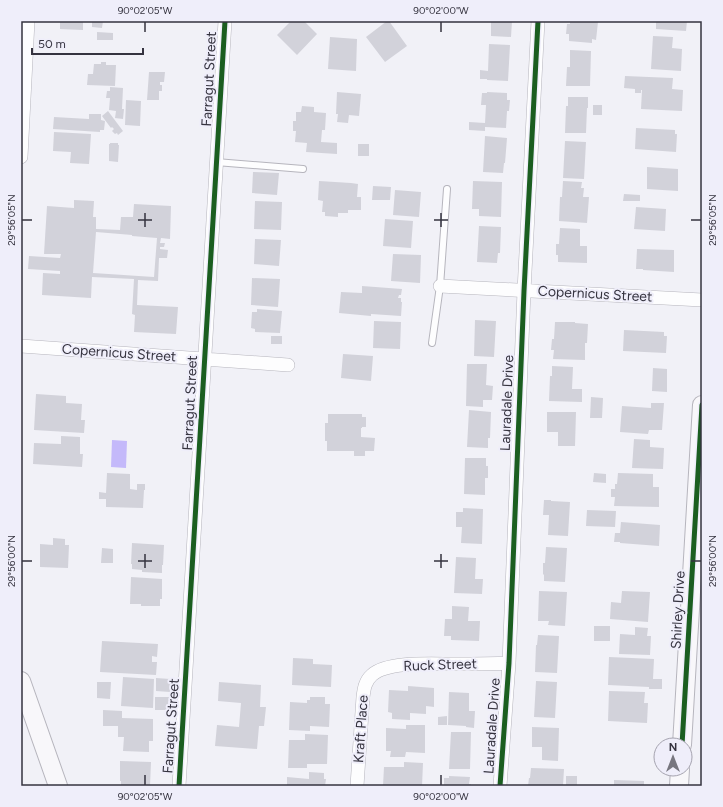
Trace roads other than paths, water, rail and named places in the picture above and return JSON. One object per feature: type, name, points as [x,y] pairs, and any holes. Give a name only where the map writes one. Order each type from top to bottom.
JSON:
[{"type":"street","points":[[21,156],[28,21]]},
{"type":"street","name":"Farragut Street","points":[[179,786],[225,21]]},
{"type":"street","name":"Lauradale Drive","points":[[500,786],[509,663],[524,291],[538,21]]},
{"type":"street","name":"Copernicus Street","points":[[440,286],[702,300]]},
{"type":"street","name":"Copernicus Street","points":[[21,346],[288,365]]},
{"type":"street","name":"Shirley Drive","points":[[682,737],[702,405]]},
{"type":"street","name":"Ruck Street","points":[[372,674],[385,668],[416,665],[509,663]]},
{"type":"street","name":"Kraft Place","points":[[357,786],[364,692],[368,679],[372,674]]},
{"type":"street","points":[[21,681],[58,786]]},
{"type":"lane","points":[[216,162],[303,169]]},
{"type":"lane","points":[[432,344],[440,286],[446,189]]}]
